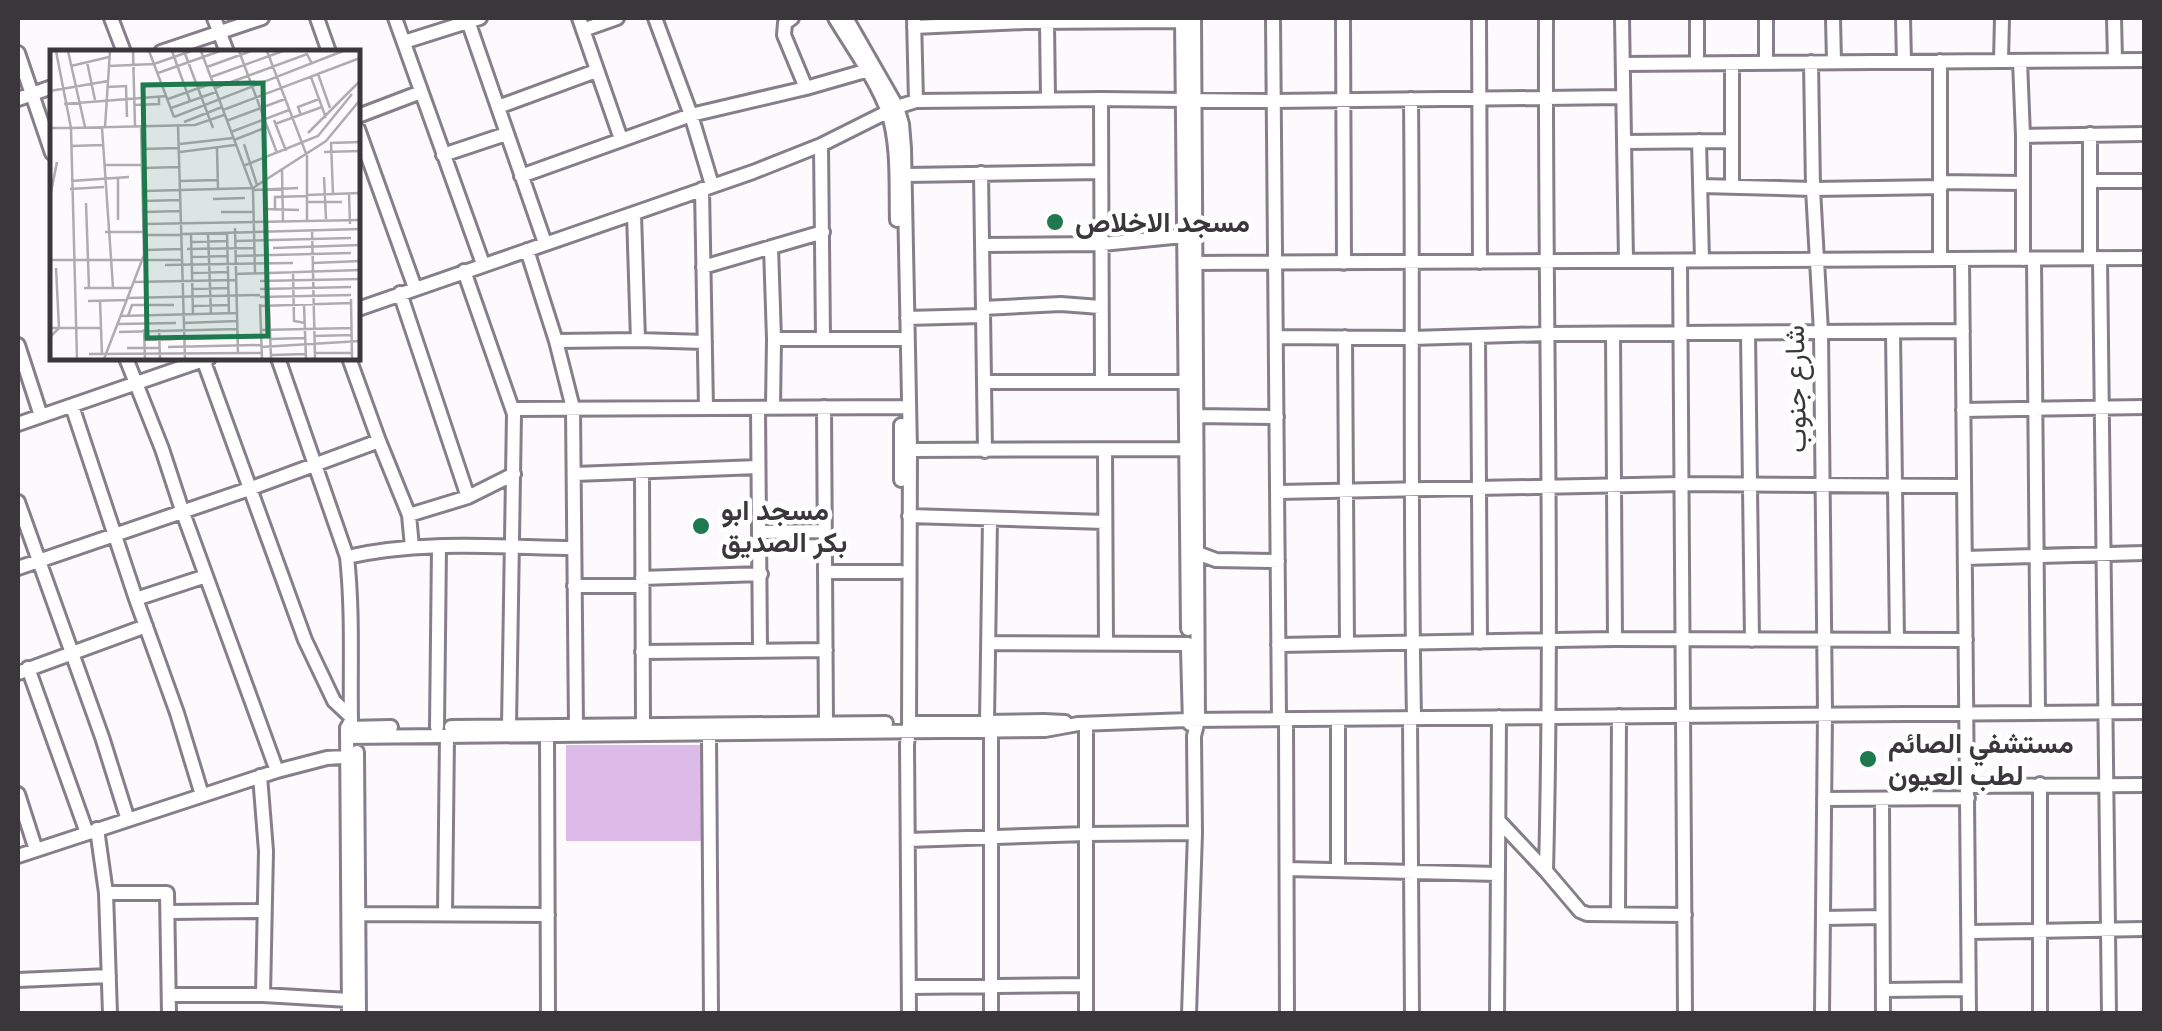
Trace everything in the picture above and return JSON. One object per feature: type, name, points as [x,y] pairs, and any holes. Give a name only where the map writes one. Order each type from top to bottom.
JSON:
[{"type":"street","points":[[112,18],[123,50]]},
{"type":"street","points":[[214,18],[225,50]]},
{"type":"street","points":[[167,50],[262,18]]},
{"type":"street","points":[[317,18],[329,50]]},
{"type":"street","points":[[395,18],[483,264]]},
{"type":"street","points":[[617,18],[580,24],[621,139]]},
{"type":"street","points":[[655,18],[690,115],[707,187],[706,408]]},
{"type":"street","points":[[792,18],[785,23],[784,35],[806,88]]},
{"type":"street","points":[[835,18],[871,70]]},
{"type":"street","points":[[846,18],[902,124],[906,175],[901,572],[908,1014]]},
{"type":"street","points":[[1272,18],[1278,645],[1287,869],[1287,1014]]},
{"type":"street","points":[[1343,18],[1344,262]]},
{"type":"street","points":[[1478,18],[1480,262]]},
{"type":"street","points":[[1546,18],[1550,717],[1546,871]]},
{"type":"street","points":[[1622,18],[1626,261]]},
{"type":"street","points":[[1697,18],[1697,63]]},
{"type":"street","points":[[1766,18],[1766,63]]},
{"type":"street","points":[[1833,18],[1834,62]]},
{"type":"street","points":[[1903,18],[1904,62]]},
{"type":"street","points":[[2000,61],[2002,18]]},
{"type":"street","points":[[2114,18],[2115,60]]},
{"type":"street","points":[[916,101],[914,22],[1186,19],[1194,263],[1193,720]]},
{"type":"street","points":[[404,42],[474,20],[506,134],[545,243]]},
{"type":"street","points":[[1047,23],[1048,99]]},
{"type":"street","points":[[18,53],[50,147]]},
{"type":"street","points":[[1622,64],[2144,60]]},
{"type":"street","points":[[2020,61],[2036,409],[2038,712]]},
{"type":"street","name":"شارع جنوب","points":[[1811,62],[1812,189],[1820,332],[1825,714],[1822,1014]]},
{"type":"street","points":[[1940,62],[1940,259]]},
{"type":"street","points":[[1732,63],[1732,187]]},
{"type":"street","points":[[521,176],[690,115],[871,70]]},
{"type":"street","points":[[498,107],[596,71]]},
{"type":"street","points":[[18,99],[50,88]]},
{"type":"street","points":[[360,115],[421,92]]},
{"type":"street","points":[[360,308],[820,145],[916,101],[1624,97]]},
{"type":"street","points":[[1101,99],[1102,382]]},
{"type":"street","points":[[1188,99],[1183,236],[1186,449],[1191,465],[1197,554],[1188,644],[1195,833],[1189,1014]]},
{"type":"street","points":[[1410,99],[1412,1014]]},
{"type":"street","points":[[892,110],[900,339],[910,450],[906,730]]},
{"type":"street","points":[[444,155],[506,134]]},
{"type":"street","points":[[2090,134],[2101,407],[2109,1014]]},
{"type":"street","points":[[2023,136],[2144,134]]},
{"type":"street","points":[[360,135],[415,288]]},
{"type":"street","points":[[1699,141],[1702,260]]},
{"type":"street","points":[[1625,142],[1730,141]]},
{"type":"street","points":[[820,145],[823,339]]},
{"type":"street","points":[[906,175],[1101,172]]},
{"type":"street","points":[[981,173],[985,450]]},
{"type":"street","points":[[2091,182],[2144,181]]},
{"type":"street","points":[[1701,186],[1812,189],[2023,183]]},
{"type":"street","points":[[634,214],[638,340]]},
{"type":"street","points":[[704,267],[822,232]]},
{"type":"street","points":[[982,245],[1102,244],[1183,236]]},
{"type":"street","points":[[760,650],[758,468],[774,339],[772,247]]},
{"type":"street","points":[[527,250],[573,408],[576,726]]},
{"type":"street","points":[[1194,263],[2144,258]]},
{"type":"street","points":[[1962,259],[1969,1014]]},
{"type":"street","points":[[1680,261],[1685,1014]]},
{"type":"street","points":[[464,270],[513,408],[509,726]]},
{"type":"street","points":[[400,293],[468,497]]},
{"type":"street","points":[[907,318],[1061,304],[1100,306]]},
{"type":"street","points":[[1894,332],[1896,640]]},
{"type":"street","points":[[1276,337],[1962,332]]},
{"type":"street","points":[[1748,333],[1752,640]]},
{"type":"street","points":[[1613,334],[1616,639]]},
{"type":"street","points":[[1478,336],[1480,642]]},
{"type":"street","points":[[1345,337],[1347,644]]},
{"type":"street","points":[[774,339],[900,339]]},
{"type":"street","points":[[556,340],[705,342]]},
{"type":"street","points":[[18,346],[41,416]]},
{"type":"street","points":[[127,360],[145,401],[277,771]]},
{"type":"street","points":[[18,424],[200,360]]},
{"type":"street","points":[[207,360],[248,488],[305,640],[351,728]]},
{"type":"street","points":[[279,360],[346,556],[351,607],[359,1014]]},
{"type":"street","points":[[351,360],[409,515],[412,546]]},
{"type":"street","points":[[984,382],[1185,382]]},
{"type":"street","points":[[72,406],[202,796]]},
{"type":"street","points":[[824,407],[826,724]]},
{"type":"street","points":[[1964,410],[2144,407]]},
{"type":"street","points":[[513,408],[905,408]]},
{"type":"street","points":[[1195,416],[1277,416]]},
{"type":"street","points":[[18,568],[379,441]]},
{"type":"street","points":[[910,450],[1186,449]]},
{"type":"street","points":[[1105,450],[1106,644]]},
{"type":"street","points":[[575,474],[758,468]]},
{"type":"street","points":[[642,473],[642,725]]},
{"type":"street","points":[[409,515],[468,497],[514,474]]},
{"type":"street","points":[[1278,492],[1682,484],[1964,486]]},
{"type":"street","points":[[18,502],[128,820]]},
{"type":"street","points":[[909,516],[1105,522]]},
{"type":"street","points":[[990,518],[991,1014]]},
{"type":"street","points":[[760,532],[825,531]]},
{"type":"street","points":[[346,556],[412,546],[574,548]]},
{"type":"street","points":[[440,546],[445,914]]},
{"type":"street","points":[[1965,558],[2144,553]]},
{"type":"street","points":[[1197,554],[1216,560],[1278,561]]},
{"type":"street","points":[[826,572],[901,572]]},
{"type":"street","points":[[574,586],[760,574]]},
{"type":"street","points":[[136,600],[206,576]]},
{"type":"street","points":[[110,1014],[106,894],[92,831],[23,671],[146,626]]},
{"type":"street","points":[[1278,645],[1616,639],[1966,640]]},
{"type":"street","points":[[989,643],[1188,644]]},
{"type":"street","points":[[642,652],[826,650]]},
{"type":"street","points":[[351,728],[548,736],[906,730],[1059,721],[1082,724],[2144,712]]},
{"type":"street","points":[[1618,716],[1618,914]]},
{"type":"street","points":[[1496,1014],[1500,717]]},
{"type":"street","points":[[1338,719],[1338,870]]},
{"type":"street","points":[[442,732],[509,726],[826,724],[906,730]]},
{"type":"street","points":[[1082,724],[1086,1014]]},
{"type":"street","points":[[709,734],[711,1014]]},
{"type":"street","points":[[548,736],[548,1014]]},
{"type":"street","points":[[18,856],[313,760],[352,756]]},
{"type":"street","points":[[170,995],[262,995],[349,1007],[352,756]]},
{"type":"street","points":[[260,776],[266,851],[262,995]]},
{"type":"street","points":[[2040,784],[2040,1014]]},
{"type":"street","points":[[1824,799],[1882,799],[2040,784],[2144,785]]},
{"type":"street","points":[[18,794],[36,850]]},
{"type":"street","points":[[1882,799],[1883,1014]]},
{"type":"street","points":[[1498,821],[1580,911],[1684,915]]},
{"type":"street","points":[[908,840],[1195,833]]},
{"type":"street","points":[[1287,869],[1498,874]]},
{"type":"street","points":[[106,894],[167,894],[169,1014]]},
{"type":"street","points":[[169,912],[263,911]]},
{"type":"street","points":[[358,914],[548,915]]},
{"type":"street","points":[[1823,918],[1882,918]]},
{"type":"street","points":[[1969,932],[2144,929]]},
{"type":"street","points":[[18,980],[109,976]]},
{"type":"street","points":[[908,987],[1086,985]]},
{"type":"street","points":[[1883,990],[1968,988]]},
{"type":"shaded area","points":[[566,745],[702,745],[702,841],[566,841]]},
{"type":"place","name":"مسجد الاخلاص","points":[[1055,222]]},
{"type":"place","name":"مسجد ابو بكر الصديق","points":[[701,526]]},
{"type":"place","name":"مستشفي الصائم لطب العيون","points":[[1868,759]]}]
